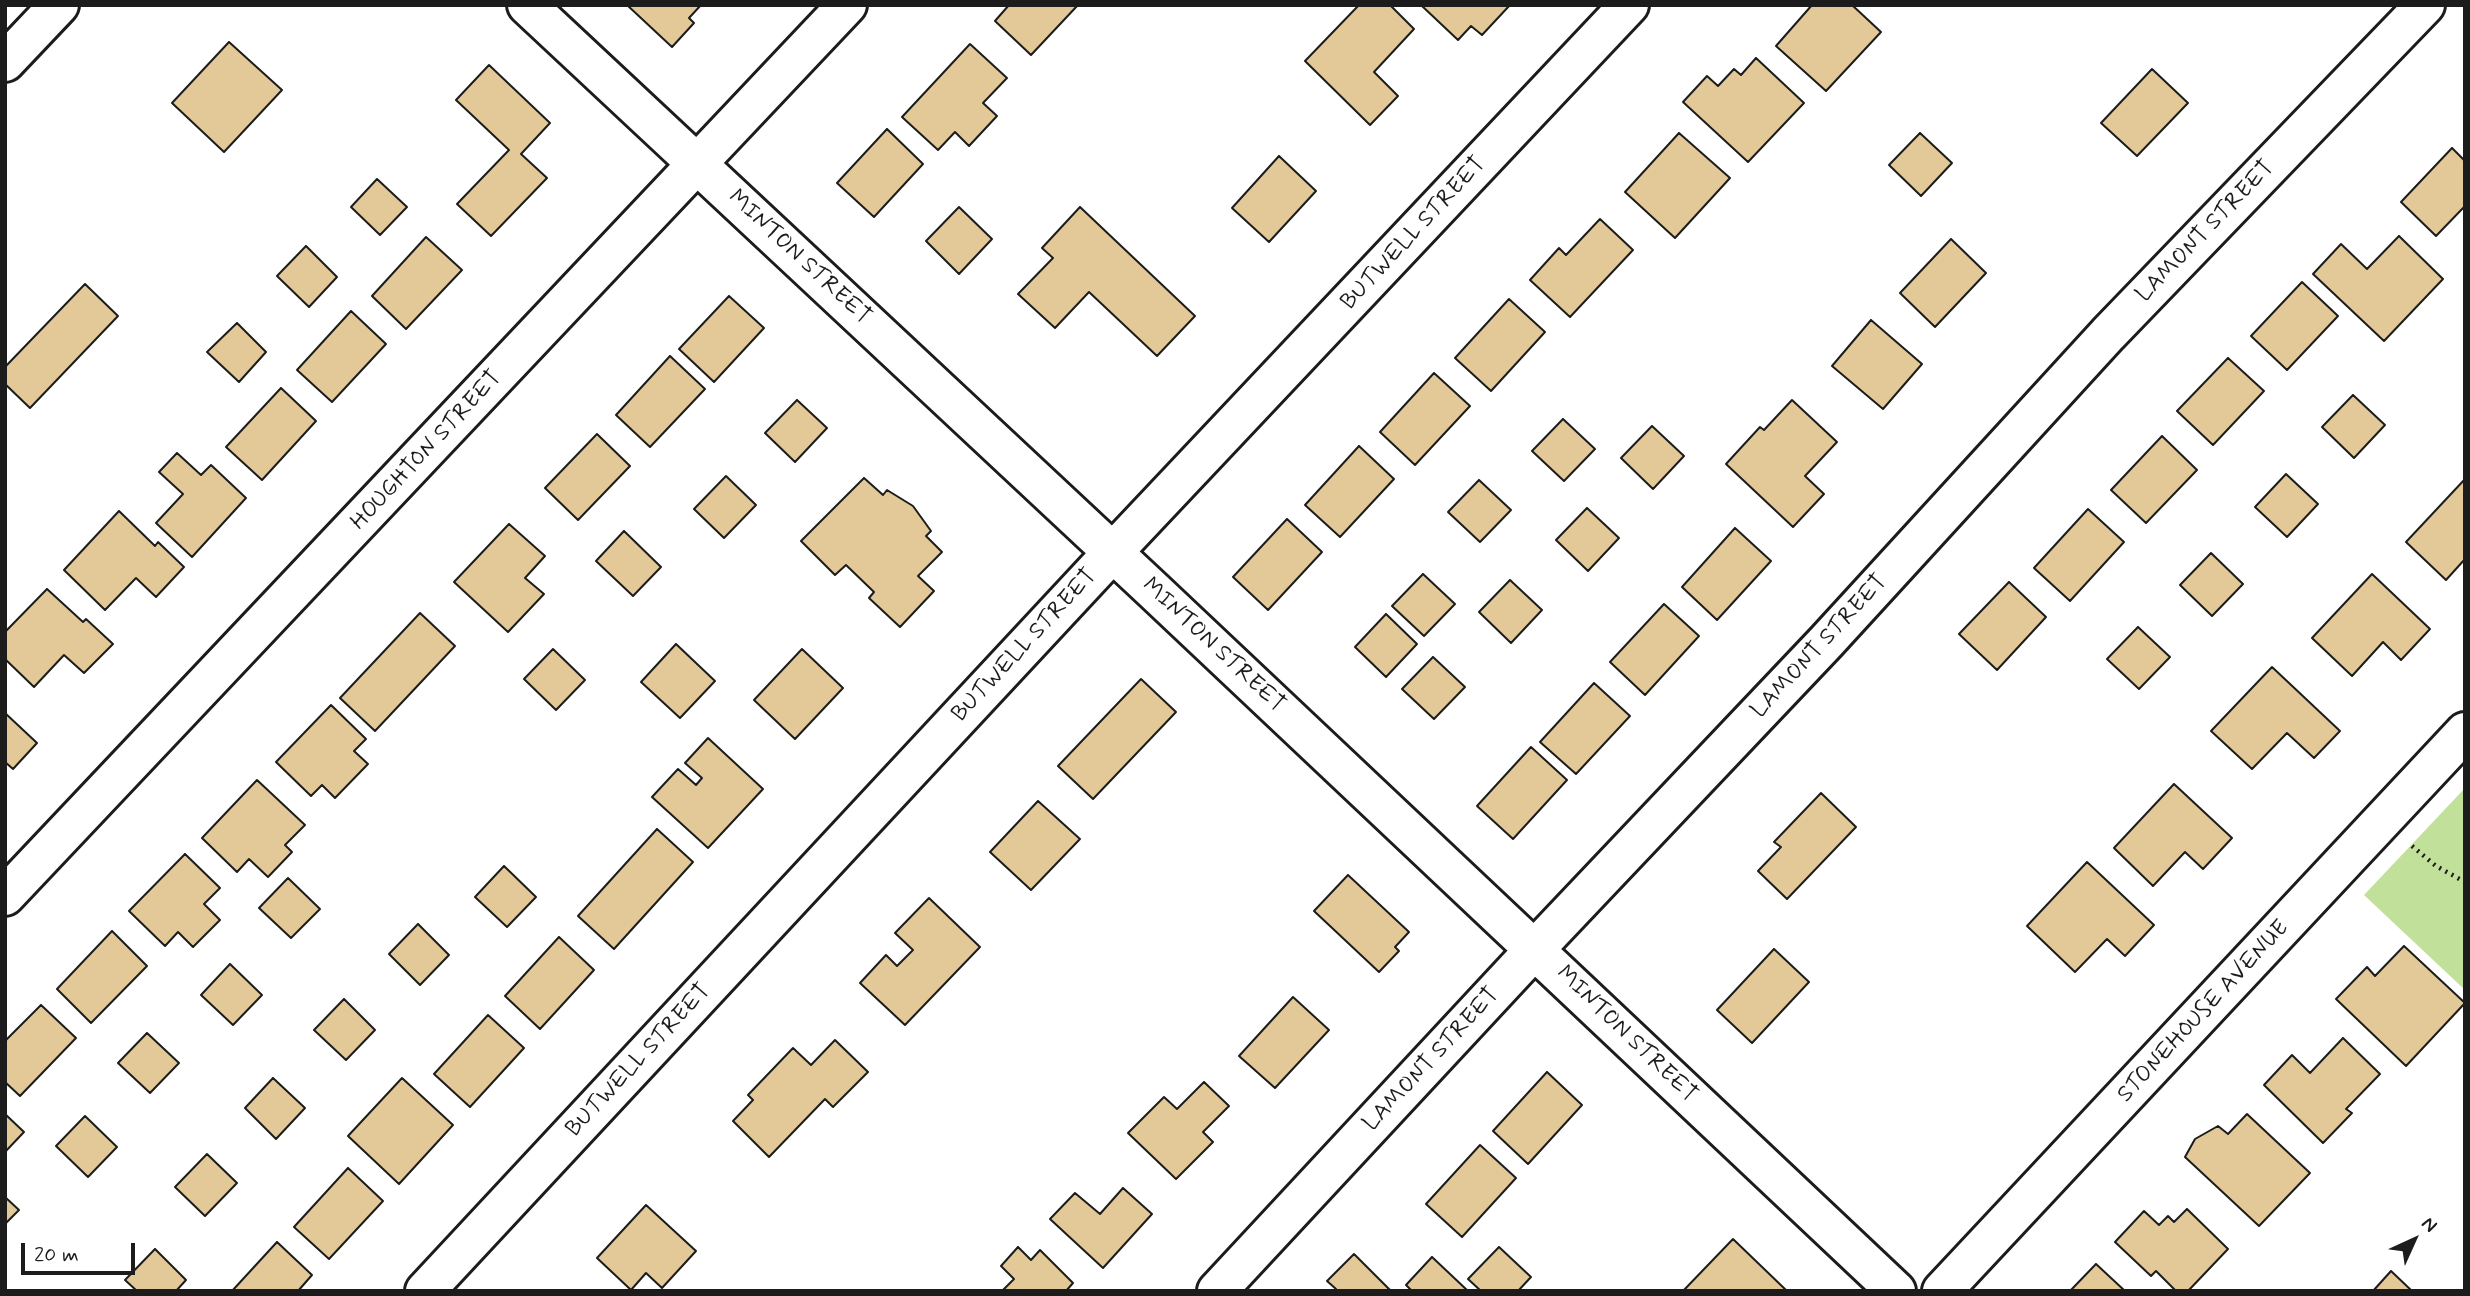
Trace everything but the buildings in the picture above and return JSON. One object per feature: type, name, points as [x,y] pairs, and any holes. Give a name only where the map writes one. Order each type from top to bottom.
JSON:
[{"type":"street","points":[[5,62],[59,5]]},
{"type":"street","name":"MINTON STREET","points":[[527,5],[1113,552],[1895,1291]]},
{"type":"street","name":"HOUGHTON STREET","points":[[5,896],[847,5]]},
{"type":"street","name":"BUTWELL STREET","points":[[425,1291],[1113,552],[1629,5]]},
{"type":"street","name":"LAMONT STREET","points":[[1217,1291],[1535,949],[1826,642],[2108,334],[2425,5]]},
{"type":"street","name":"STONEHOUSE AVENUE","points":[[1942,1291],[2465,732]]},
{"type":"path","points":[[2381,822],[2436,866],[2465,882]]},
{"type":"green space","points":[[2465,788],[2465,990],[2364,895]]}]
